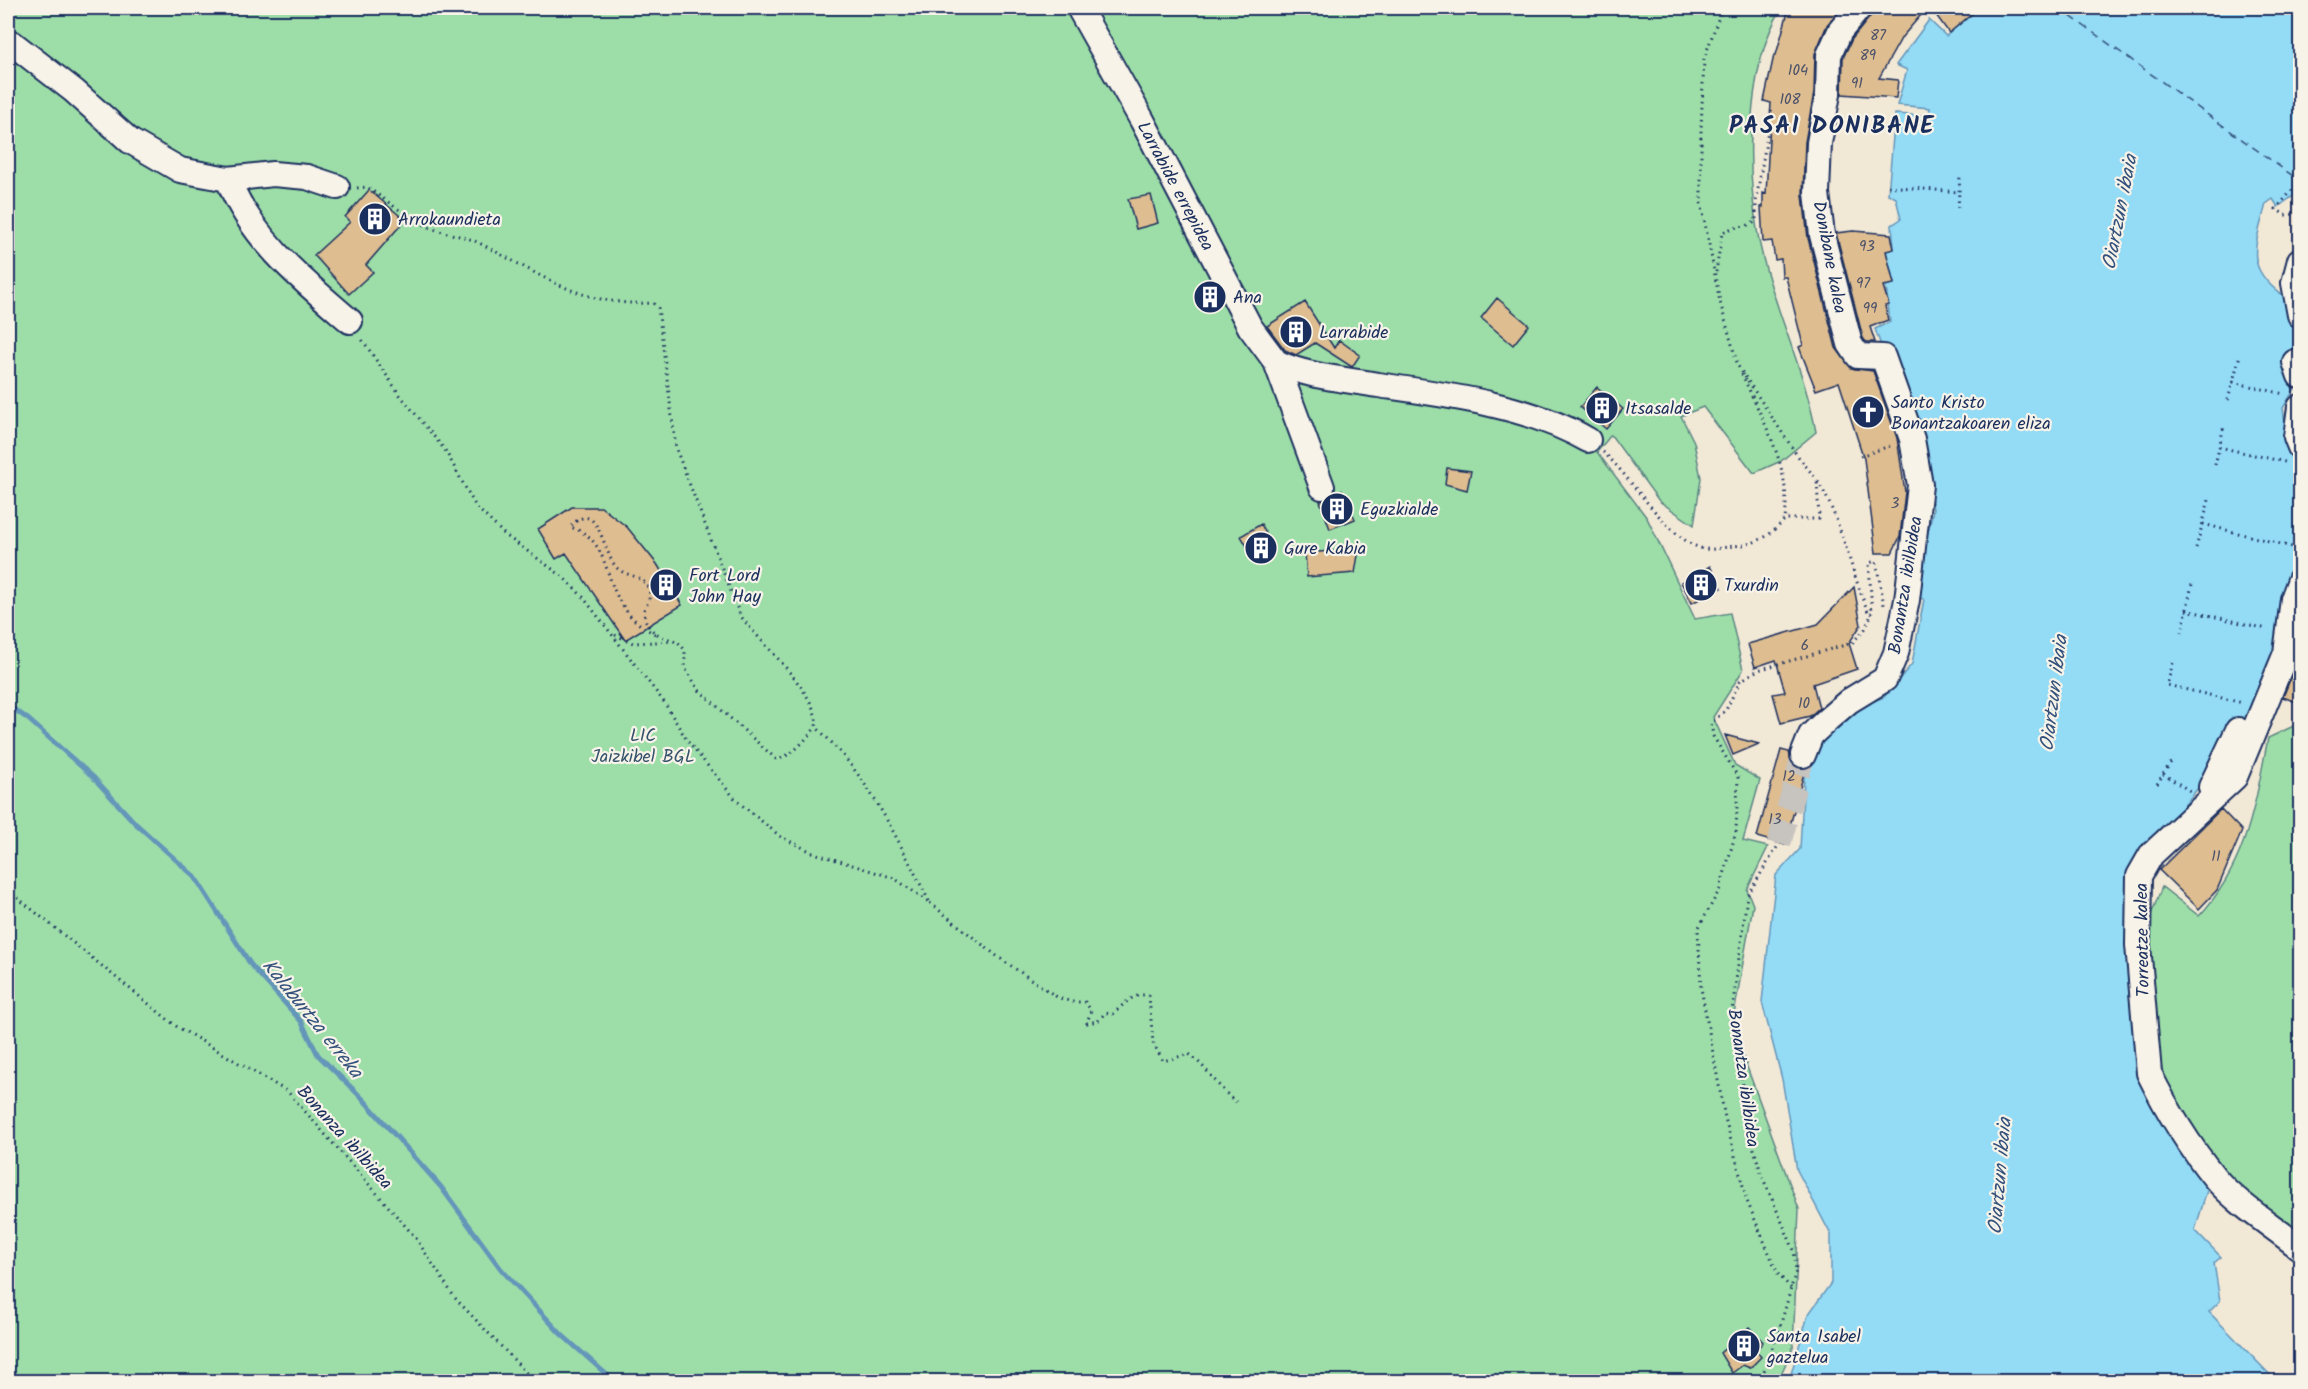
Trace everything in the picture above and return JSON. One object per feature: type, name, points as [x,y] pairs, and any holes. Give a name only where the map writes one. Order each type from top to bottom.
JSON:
[{"type":"street","name":"Larrabide errepidea","points":[[1079,8],[1147,130],[1250,327],[1276,362],[1322,487]]},
{"type":"street","name":"Donibane kalea","points":[[1859,8],[1840,31],[1829,55],[1828,94],[1819,142],[1817,193],[1822,235],[1850,344],[1858,356],[1883,357],[1903,412]]},
{"type":"street","points":[[9,43],[148,154],[180,170],[228,178],[273,174],[307,177],[337,187]]},
{"type":"street","points":[[228,178],[251,224],[279,258],[350,321]]},
{"type":"street","points":[[2301,260],[2294,283],[2301,315]]},
{"type":"street","points":[[1276,362],[1300,373],[1415,390],[1538,416],[1562,424],[1588,440]]},
{"type":"street","points":[[2294,455],[2297,385]]},
{"type":"street","name":"Bonantza ibilbidea","points":[[1803,755],[1811,735],[1828,719],[1849,701],[1885,679],[1896,653],[1906,600],[1920,485],[1912,439],[1903,412]]},
{"type":"street","name":"Torreatze kalea","points":[[2301,580],[2293,599],[2286,653],[2235,777],[2204,796],[2151,855],[2139,876],[2138,945],[2149,1073],[2183,1135],[2216,1179],[2301,1248]]},
{"type":"street","points":[[2204,796],[2211,787],[2238,730]]},
{"type":"path","points":[[1588,440],[1615,462],[1660,518],[1684,539],[1705,550],[1761,540],[1773,533],[1785,519],[1788,498],[1783,471],[1738,366],[1715,277],[1701,202],[1704,59],[1722,8]]},
{"type":"path","points":[[1715,277],[1722,233],[1728,228],[1752,224],[1756,221],[1756,201],[1772,107]]},
{"type":"path","points":[[1958,208],[1960,175]]},
{"type":"path","points":[[2300,181],[2276,209],[2285,215],[2301,214]]},
{"type":"path","points":[[1888,186],[1959,192]]},
{"type":"path","points":[[337,187],[367,188],[431,228],[476,242],[562,288],[594,298],[626,304],[653,303],[658,308],[676,449],[698,511],[740,615],[755,635],[799,682],[818,717],[816,727],[805,741],[783,758],[776,759],[699,690],[685,669],[685,650],[677,641],[655,634],[642,627],[621,604],[599,548],[591,537],[570,527],[576,520],[585,518],[594,521],[600,530],[606,553],[618,569],[645,582],[650,599],[644,610],[644,618],[655,634]]},
{"type":"path","points":[[350,321],[400,395],[445,450],[476,507],[505,536],[562,576],[613,634],[664,702],[688,742],[737,801],[760,822],[781,837],[814,853],[894,878],[930,903],[998,957],[1057,997],[1072,1002],[1085,1002],[1091,1010],[1087,1023],[1098,1021],[1105,1013],[1113,1014],[1129,999],[1143,994],[1149,996],[1154,1043],[1163,1061],[1189,1054],[1202,1063],[1225,1094],[1236,1102]]},
{"type":"path","points":[[2228,400],[2240,355]]},
{"type":"path","points":[[1738,366],[1830,501],[1855,584],[1869,614],[1872,614]]},
{"type":"path","points":[[2233,382],[2297,385]]},
{"type":"path","points":[[2215,465],[2224,426]]},
{"type":"path","points":[[1860,456],[1912,439]]},
{"type":"path","points":[[2219,447],[2294,455]]},
{"type":"path","points":[[1785,519],[1819,519],[1817,480]]},
{"type":"path","points":[[2196,548],[2209,500]]},
{"type":"path","points":[[2203,524],[2301,549]]},
{"type":"path","points":[[1791,1288],[1778,1274],[1747,1201],[1725,1119],[1701,988],[1698,929],[1720,890],[1736,832],[1738,777],[1713,736],[1711,723],[1726,710],[1740,681],[1758,670],[1852,643],[1865,629],[1872,614],[1869,563],[1876,561],[1885,612]]},
{"type":"path","points":[[2182,633],[2192,584]]},
{"type":"path","points":[[2186,610],[2270,629]]},
{"type":"path","points":[[613,634],[633,643],[677,641]]},
{"type":"path","points":[[2173,663],[2167,685],[2245,703]]},
{"type":"path","points":[[816,727],[845,754],[869,786],[930,903]]},
{"type":"path","points":[[2157,784],[2171,762]]},
{"type":"path","points":[[2163,774],[2204,796]]},
{"type":"path","name":"Bonantza ibilbidea","points":[[1760,1382],[1796,1271],[1794,1250],[1762,1176],[1751,1139],[1732,1011],[1746,896],[1779,844]]},
{"type":"path","name":"Bonanza ibilbidea","points":[[8,890],[176,1026],[288,1092],[415,1238],[455,1298],[535,1382]]},
{"type":"green space","name":"LIC Jaizkibel BGL","points":[[8,8],[1782,8],[1769,33],[1760,63],[1754,96],[1751,130],[1753,198],[1763,258],[1805,388],[1816,432],[1781,461],[1754,473],[1703,407],[1681,416],[1694,442],[1701,478],[1694,525],[1659,501],[1611,435],[1597,452],[1647,518],[1695,619],[1730,613],[1743,670],[1713,717],[1735,765],[1760,780],[1743,841],[1768,847],[1747,890],[1753,905],[1732,1026],[1799,1209],[1793,1347],[1778,1381],[8,1381]]},
{"type":"green space","points":[[2300,723],[2300,1235],[2221,1174],[2157,1072],[2145,930],[2162,887],[2199,916],[2215,896],[2228,876],[2247,833],[2268,738]]},
{"type":"water","name":"Oiartzun ibaia","points":[[1979,8],[2300,8],[2300,191],[2278,207],[2273,199],[2266,204],[2258,234],[2256,258],[2258,268],[2264,278],[2289,300],[2300,345],[2300,352],[2283,358],[2294,390],[2283,408],[2287,442],[2300,470],[2300,559],[2286,594],[2278,653],[2249,723],[2169,825],[2151,838],[2130,879],[2140,1076],[2209,1184],[2195,1230],[2221,1257],[2214,1263],[2220,1301],[2209,1312],[2276,1381],[1789,1381],[1808,1315],[1831,1283],[1831,1235],[1797,1170],[1782,1079],[1762,1002],[1776,875],[1800,849],[1804,778],[1809,752],[1848,711],[1884,697],[1912,664],[1924,599],[1913,597],[1933,510],[1924,447],[1891,348],[1883,351],[1875,329],[1890,322],[1886,286],[1894,283],[1886,251],[1894,248],[1892,225],[1901,219],[1896,198],[1888,194],[1895,114],[1929,116],[1930,108],[1897,105],[1907,70],[1896,65],[1929,20],[1946,36]]},
{"type":"building","points":[[1789,8],[1841,8],[1827,25],[1815,54],[1814,93],[1805,142],[1803,195],[1808,238],[1836,348],[1851,368],[1873,371],[1897,438],[1905,492],[1900,537],[1892,553],[1876,553],[1864,459],[1839,382],[1816,390],[1799,347],[1803,345],[1786,277],[1782,277],[1781,259],[1775,260],[1772,241],[1763,242],[1761,207],[1763,207],[1763,193],[1766,194],[1771,103],[1764,101],[1774,55],[1776,55]]},
{"type":"building","points":[[1873,8],[1927,8],[1902,37],[1879,78],[1898,80],[1896,98],[1842,94],[1843,58],[1852,39],[1870,17]]},
{"type":"building","points":[[1931,8],[1979,8],[1949,33]]},
{"type":"building","points":[[369,190],[405,220],[366,265],[373,272],[349,294],[314,255],[350,222],[345,217]]},
{"type":"building","points":[[1151,195],[1158,223],[1136,229],[1128,199]]},
{"type":"building","points":[[1853,231],[1891,234],[1894,249],[1886,251],[1894,284],[1883,286],[1889,305],[1885,306],[1888,320],[1870,327],[1875,342],[1866,342],[1863,338],[1836,233]]},
{"type":"building","name":"Ana","points":[[1210,282],[1220,300],[1211,311],[1196,299]]},
{"type":"building","points":[[1497,298],[1529,325],[1513,345],[1481,318]]},
{"type":"building","name":"Larrabide","points":[[1305,302],[1334,348],[1339,340],[1360,355],[1352,367],[1315,343],[1296,355],[1285,350],[1267,326]]},
{"type":"building","name":"Itsasalde","points":[[1597,387],[1623,409],[1606,429],[1580,407]]},
{"type":"building","points":[[1447,468],[1471,471],[1467,490],[1445,484]]},
{"type":"building","name":"Eguzkialde","points":[[1342,490],[1355,519],[1330,529],[1320,501],[1327,500]]},
{"type":"building","points":[[572,507],[601,507],[627,527],[657,564],[682,605],[625,640],[566,553],[556,559],[538,529]]},
{"type":"building","name":"Gure Kabia","points":[[1261,524],[1274,550],[1254,558],[1241,536]]},
{"type":"building","points":[[1359,549],[1355,573],[1307,577],[1305,553]]},
{"type":"building","name":"Txurdin","points":[[1710,566],[1721,588],[1692,603],[1681,582]]},
{"type":"building","points":[[1854,587],[1861,625],[1849,643],[1857,669],[1813,684],[1819,708],[1810,716],[1781,723],[1773,694],[1785,692],[1776,660],[1755,667],[1748,644],[1818,624]]},
{"type":"building","points":[[2301,652],[2301,704],[2283,697]]},
{"type":"building","points":[[1725,735],[1759,744],[1733,755]]},
{"type":"building","points":[[1781,750],[1789,752],[1792,764],[1805,769],[1785,845],[1757,837]]},
{"type":"building","points":[[2221,809],[2242,831],[2217,890],[2199,909],[2159,870]]},
{"type":"building","name":"Santa Isabel gaztelua","points":[[1750,1327],[1763,1342],[1756,1350],[1761,1357],[1750,1368],[1743,1365],[1732,1373],[1720,1353]]},
{"type":"waterway","name":"Kalaburtza erreka","points":[[8,705],[28,719],[93,777],[135,823],[195,877],[251,965],[301,1021],[318,1055],[363,1099],[441,1187],[501,1269],[561,1334],[615,1382]]},
{"type":"ferry route","points":[[2059,8],[2300,181]]},
{"type":"tunnel","points":[[1779,844],[1803,755]]},
{"type":"place","name":"Arrokaundieta","points":[[375,219]]},
{"type":"place","name":"Ana","points":[[1210,297]]},
{"type":"place","name":"Larrabide","points":[[1296,332]]},
{"type":"place","name":"Itsasalde","points":[[1602,408]]},
{"type":"place","name":"Santo Kristo Bonantzakoaren eliza","points":[[1868,412]]},
{"type":"place","name":"Eguzkialde","points":[[1337,509]]},
{"type":"place","name":"Gure Kabia","points":[[1261,548]]},
{"type":"place","name":"Fort Lord John Hay","points":[[666,585]]},
{"type":"place","name":"Txurdin","points":[[1701,585]]},
{"type":"place","name":"Santa Isabel gaztelua","points":[[1744,1346]]},
{"type":"district","name":"PASAI DONIBANE","points":[[1832,125]]}]
